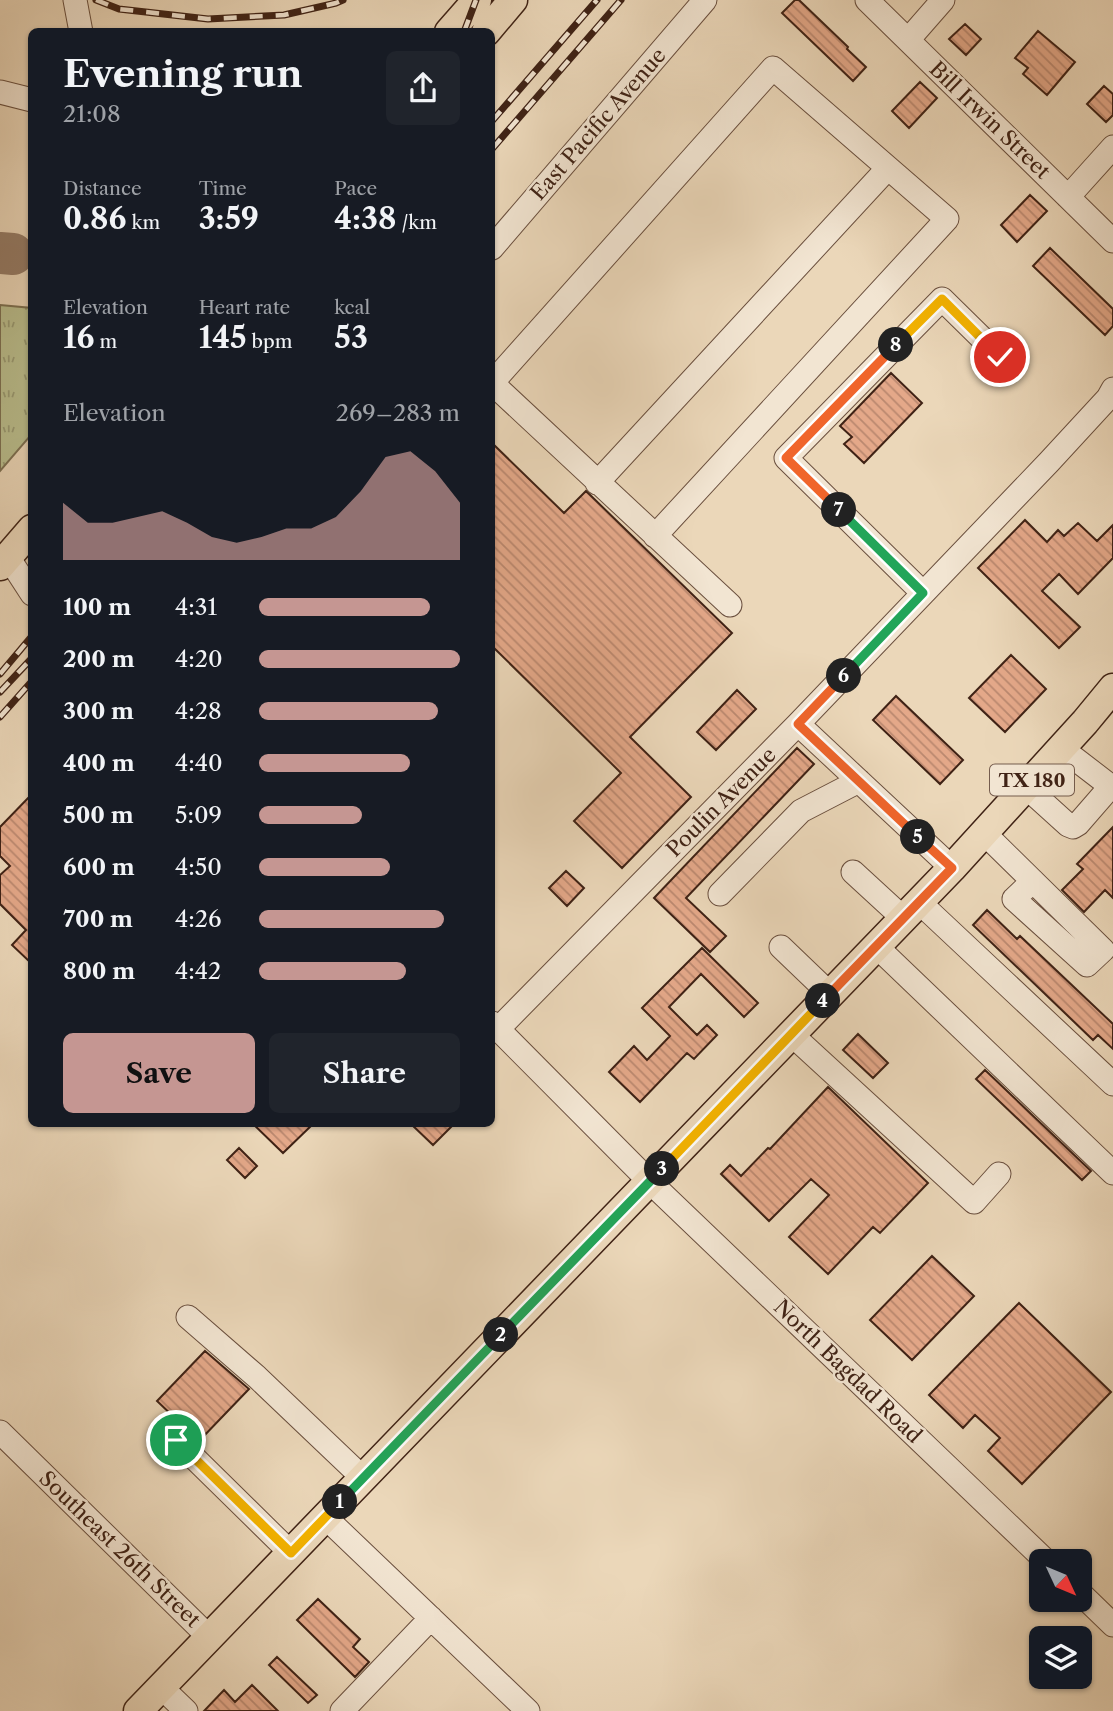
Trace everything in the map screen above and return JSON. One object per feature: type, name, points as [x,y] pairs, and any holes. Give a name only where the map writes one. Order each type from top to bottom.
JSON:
[{"type":"main road","points":[[452,28],[477,0]]},
{"type":"main road","points":[[489,28],[513,0]]},
{"type":"main road","points":[[13,564],[28,536]]},
{"type":"main road","name":"TX 180","points":[[138,1711],[952,868],[1061,748],[1109,700]]},
{"type":"street","points":[[75,0],[80,28]]},
{"type":"street","name":"East Pacific Avenue","points":[[495,245],[705,0]]},
{"type":"street","name":"Bill Irwin Street","points":[[867,0],[1113,241]]},
{"type":"street","points":[[908,40],[943,0]]},
{"type":"street","points":[[495,380],[773,68],[947,219],[655,537]]},
{"type":"street","points":[[0,92],[28,99]]},
{"type":"street","points":[[1068,197],[1113,147]]},
{"type":"street","points":[[597,483],[888,168]]},
{"type":"street","points":[[923,593],[786,458],[942,299],[1000,357]]},
{"type":"street","points":[[495,386],[730,605]]},
{"type":"street","name":"Poulin Avenue","points":[[495,1026],[798,724],[1111,396]]},
{"type":"street","points":[[13,564],[28,588]]},
{"type":"street","points":[[798,724],[952,868]]},
{"type":"street","points":[[1026,787],[1073,827],[1112,787],[1061,748]]},
{"type":"street","points":[[720,894],[801,811],[859,781]]},
{"type":"street","points":[[984,833],[1033,881]]},
{"type":"street","points":[[853,872],[911,910],[1113,1084]]},
{"type":"street","points":[[876,946],[1110,1162]]},
{"type":"street","points":[[780,947],[830,994]]},
{"type":"street","name":"North Bagdad Road","points":[[495,1026],[650,1182],[1033,1549]]},
{"type":"street","points":[[791,1034],[974,1202],[999,1174]]},
{"type":"street","points":[[188,1317],[257,1377],[363,1478]]},
{"type":"street","name":"Southeast 26th Street","points":[[0,1432],[209,1637]]},
{"type":"street","points":[[176,1440],[291,1553]]},
{"type":"street","points":[[325,1517],[528,1711]]},
{"type":"street","points":[[1092,1605],[1113,1625]]},
{"type":"street","points":[[342,1711],[431,1618]]},
{"type":"street","points":[[161,1687],[186,1711]]},
{"type":"green space","points":[[0,305],[28,308],[28,438],[0,471]]},
{"type":"building","points":[[795,0],[799,0],[866,67],[853,81],[782,13]]},
{"type":"building","points":[[965,24],[981,39],[966,55],[949,39]]},
{"type":"building","points":[[1038,31],[1075,62],[1047,95],[1023,74],[1028,68],[1015,58]]},
{"type":"building","points":[[920,82],[937,98],[909,128],[892,111]]},
{"type":"building","points":[[1104,86],[1113,94],[1113,115],[1106,122],[1087,104]]},
{"type":"building","points":[[1030,195],[1047,211],[1017,242],[1001,225]]},
{"type":"building","points":[[1050,248],[1113,309],[1113,326],[1105,335],[1033,266]]},
{"type":"building","points":[[891,373],[922,403],[864,463],[844,444],[852,437],[840,426]]},
{"type":"building","points":[[495,446],[564,513],[586,491],[732,633],[630,737],[691,797],[622,868],[574,821],[621,773],[495,649]]},
{"type":"building","points":[[1025,520],[1047,542],[1058,530],[1064,536],[1078,523],[1097,541],[1113,525],[1113,558],[1078,594],[1059,574],[1042,591],[1080,627],[1059,648],[978,568]]},
{"type":"building","points":[[1011,655],[1046,689],[1005,732],[969,698]]},
{"type":"building","points":[[737,690],[756,709],[716,750],[697,732]]},
{"type":"building","points":[[896,696],[963,760],[940,784],[873,720]]},
{"type":"building","points":[[797,748],[814,764],[686,898],[726,936],[710,952],[654,898]]},
{"type":"building","points":[[28,798],[28,960],[12,945],[26,930],[0,904],[0,875],[10,866],[0,856],[0,827]]},
{"type":"building","points":[[1113,827],[1113,898],[1105,890],[1084,912],[1062,890],[1083,869],[1077,864]]},
{"type":"building","points":[[566,871],[584,888],[567,906],[549,888]]},
{"type":"building","points":[[987,910],[1017,939],[1020,936],[1113,1024],[1113,1049],[1098,1035],[1093,1040],[973,925]]},
{"type":"building","points":[[702,948],[758,1003],[744,1017],[701,974],[669,1007],[697,1035],[707,1025],[717,1035],[694,1059],[687,1053],[640,1102],[609,1072],[634,1046],[647,1060],[670,1036],[642,1008]]},
{"type":"building","points":[[858,1034],[888,1063],[873,1078],[843,1050]]},
{"type":"building","points":[[985,1070],[1091,1171],[1082,1180],[976,1079]]},
{"type":"building","points":[[828,1087],[928,1183],[880,1233],[873,1227],[828,1274],[789,1237],[829,1195],[811,1179],[769,1221],[721,1174],[730,1165],[741,1176]]},
{"type":"building","points":[[256,1127],[310,1127],[283,1153]]},
{"type":"building","points":[[414,1127],[451,1127],[433,1145]]},
{"type":"building","points":[[239,1148],[257,1166],[245,1178],[227,1160]]},
{"type":"building","points":[[932,1256],[974,1296],[912,1360],[870,1320]]},
{"type":"building","points":[[1019,1303],[1111,1392],[1022,1484],[988,1451],[1000,1438],[975,1415],[963,1428],[929,1395]]},
{"type":"building","points":[[205,1351],[249,1389],[199,1441],[157,1401]]},
{"type":"building","points":[[318,1599],[360,1639],[353,1647],[369,1662],[355,1677],[297,1620]]},
{"type":"building","points":[[277,1657],[317,1695],[308,1703],[269,1665]]},
{"type":"building","points":[[252,1685],[278,1711],[204,1711],[224,1690],[235,1702]]},
{"type":"taxiway","points":[[0,253],[13,254]]},
{"type":"railway","points":[[96,0],[119,9],[208,19],[284,15],[343,0]]},
{"type":"railway","points":[[466,28],[476,0]]},
{"type":"railway","points":[[495,118],[597,0]]},
{"type":"railway","points":[[495,146],[621,0]]},
{"type":"railway","points":[[0,674],[28,641]]},
{"type":"railway","points":[[0,692],[28,662]]},
{"type":"railway","points":[[0,717],[28,686]]},
{"type":"route","points":[[176,1440],[291,1553],[952,868],[798,724],[923,593],[786,458],[942,299],[1000,357]]}]
